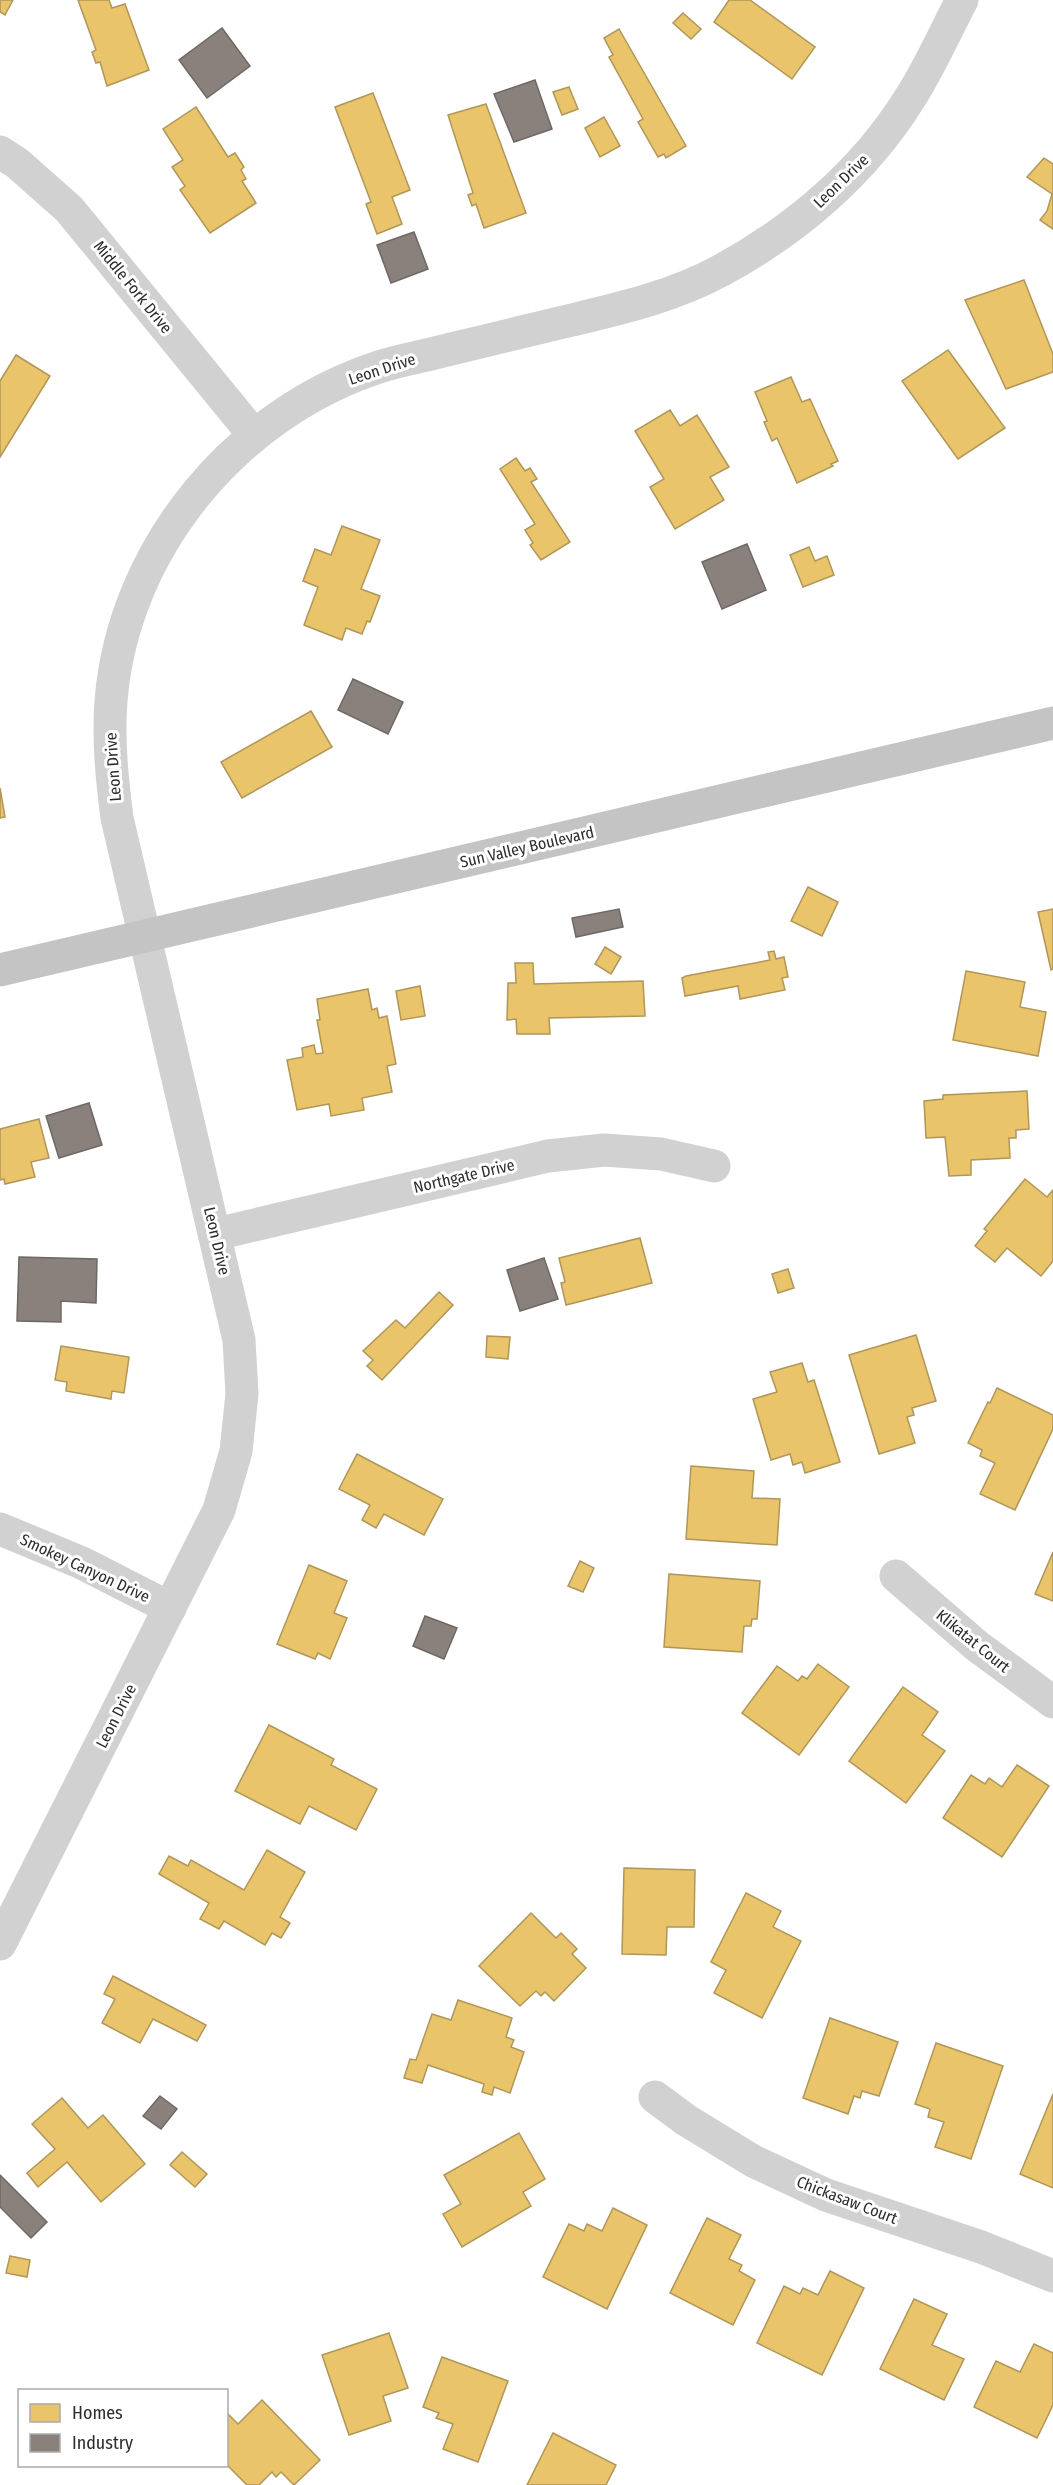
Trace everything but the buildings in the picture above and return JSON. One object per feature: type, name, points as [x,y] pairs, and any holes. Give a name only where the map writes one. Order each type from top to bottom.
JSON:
[{"type":"main road","name":"Sun Valley Boulevard","points":[[0,970],[1053,723]]},
{"type":"street","name":"Leon Drive","points":[[0,1944],[219,1510],[236,1451],[242,1394],[239,1340],[216,1234],[117,818],[110,760],[111,699],[123,635],[143,578],[174,522],[213,473],[273,420],[325,389],[382,366],[660,297],[717,273],[770,243],[822,203],[871,152],[910,98],[962,0]]},
{"type":"street","name":"Middle Fork Drive","points":[[0,152],[17,163],[69,209],[254,435]]},
{"type":"street","name":"Northgate Drive","points":[[216,1234],[548,1156],[604,1150],[661,1154],[714,1166]]},
{"type":"street","name":"Smokey Canyon Drive","points":[[0,1529],[82,1563],[170,1608]]},
{"type":"street","name":"Klikatat Court","points":[[896,1576],[977,1646],[1053,1702]]},
{"type":"street","name":"Chickasaw Court","points":[[655,2097],[686,2120],[753,2162],[826,2195],[981,2247],[1053,2276]]}]
